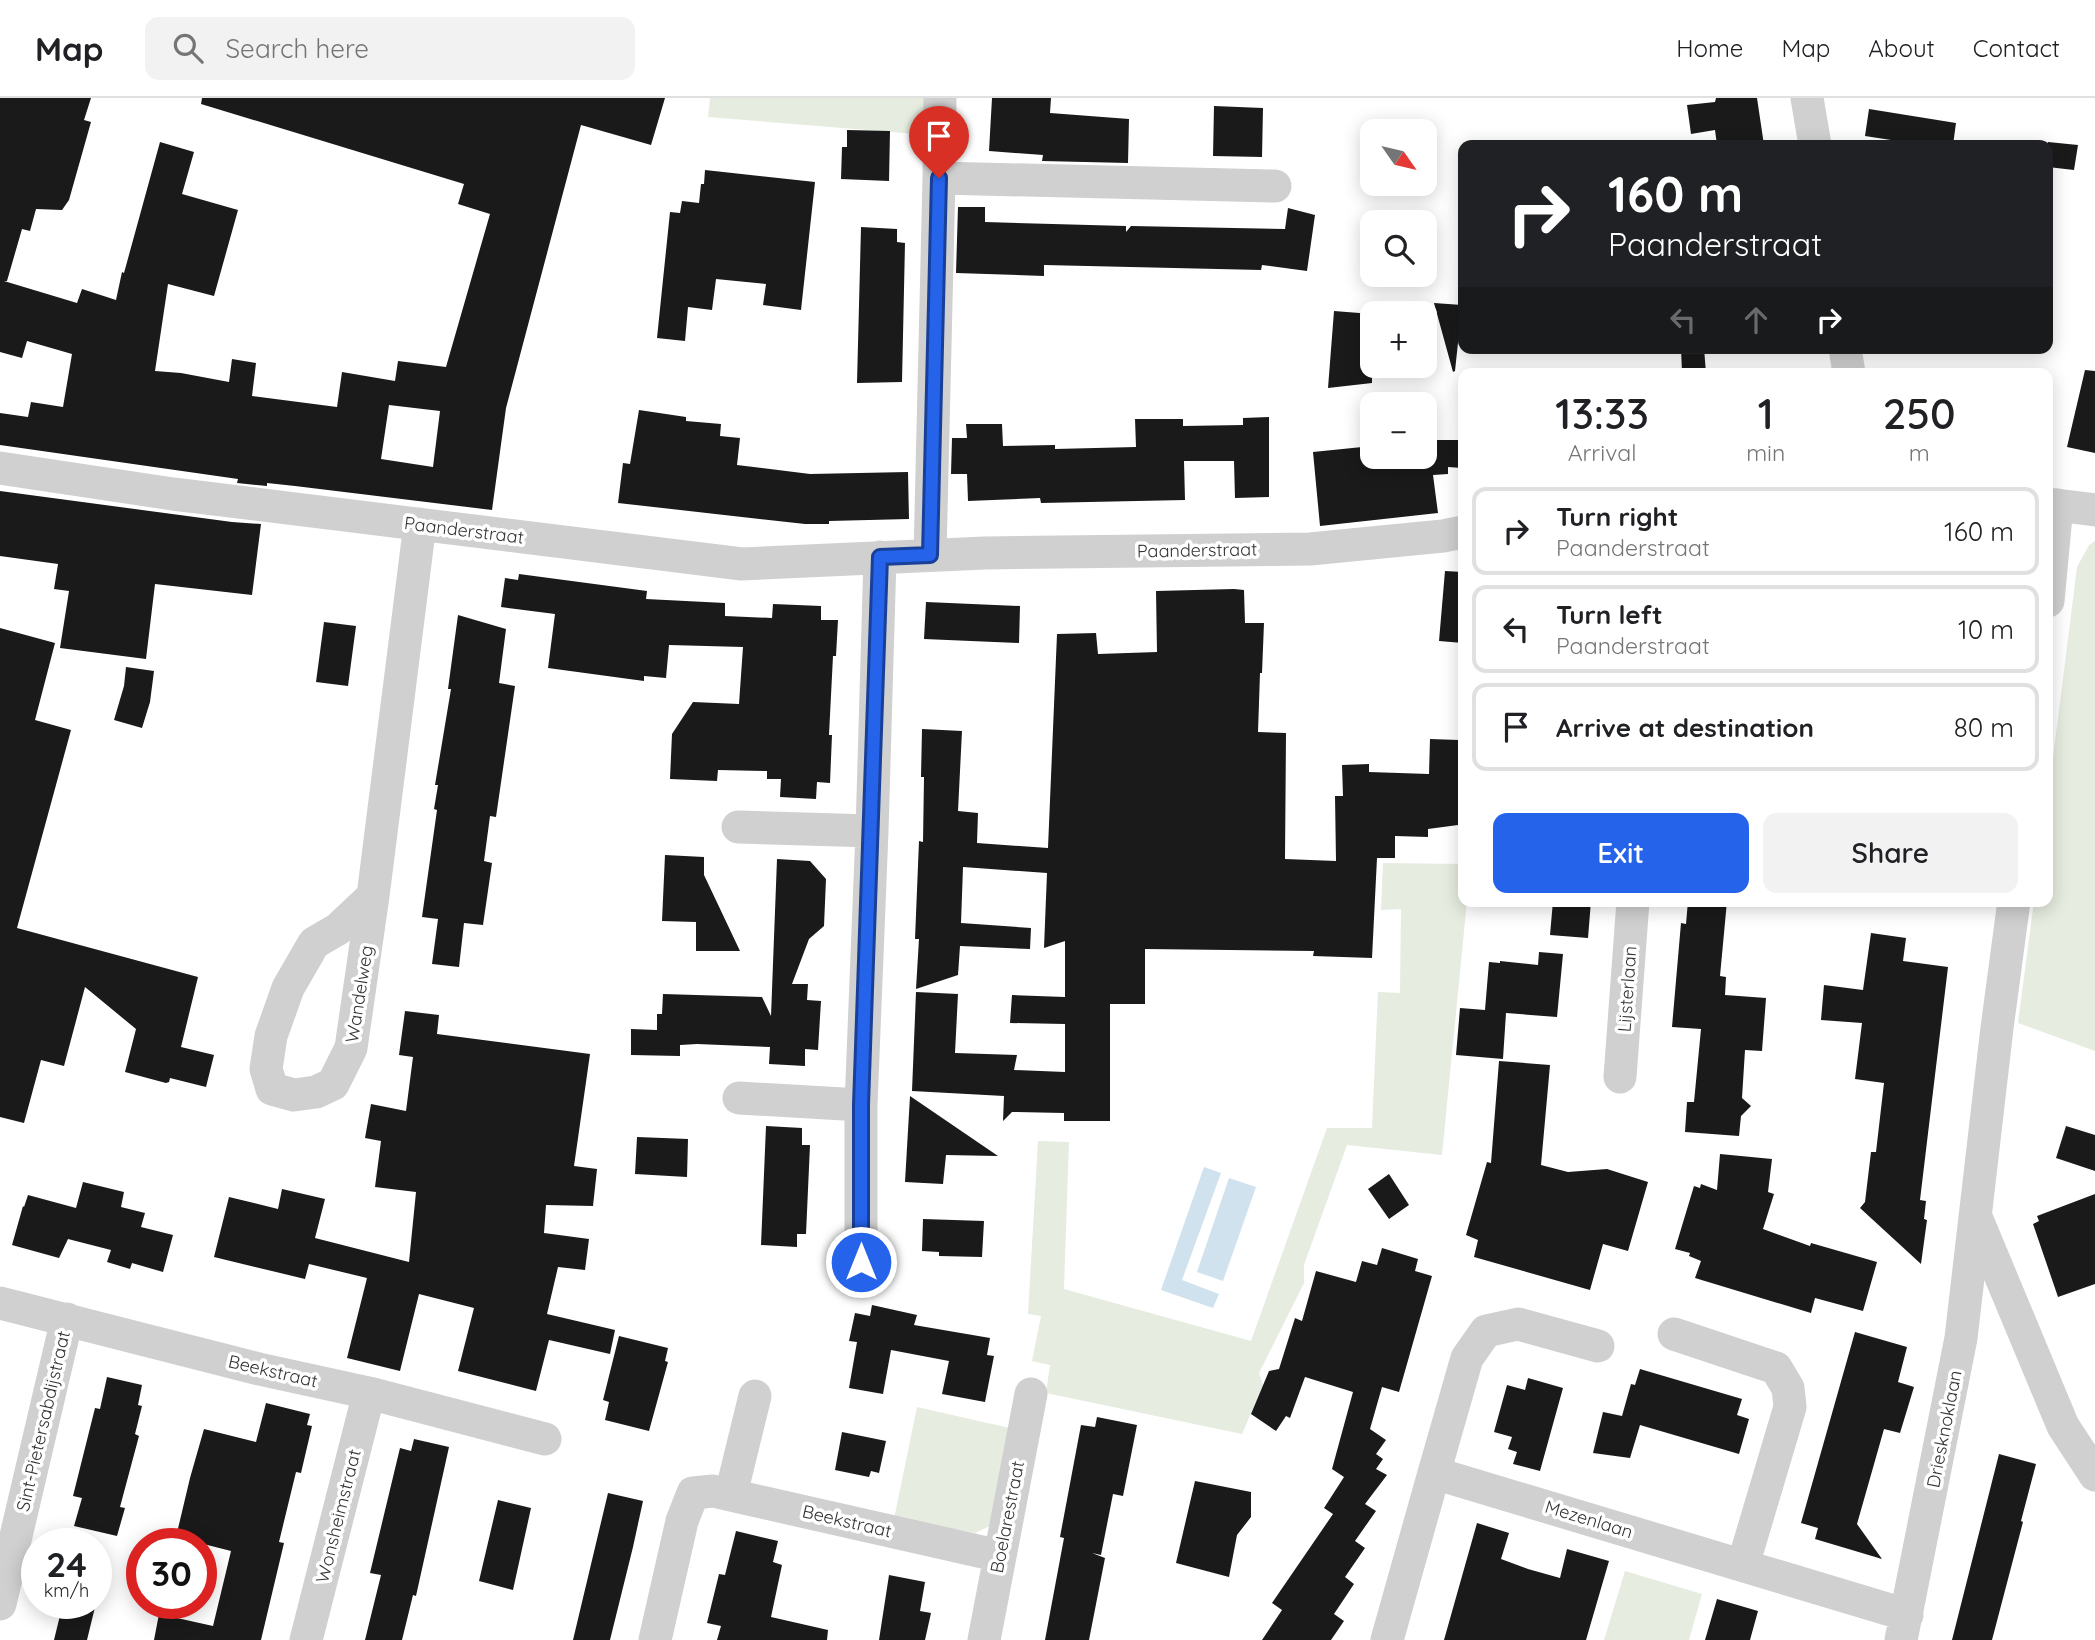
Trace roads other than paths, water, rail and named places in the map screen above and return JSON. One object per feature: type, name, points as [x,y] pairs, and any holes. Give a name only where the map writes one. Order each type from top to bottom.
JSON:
[{"type":"street","points":[[930,555],[940,98]]},
{"type":"street","points":[[1807,98],[1814,140]]},
{"type":"street","points":[[939,178],[1275,186]]},
{"type":"street","name":"Paanderstraat","points":[[0,468],[173,494],[742,564],[930,555],[1310,549],[1458,533]]},
{"type":"street","points":[[2053,505],[2095,510]]},
{"type":"street","name":"Wandelweg","points":[[373,896],[338,929],[314,943],[288,988],[271,1036],[266,1069],[272,1089],[294,1095],[316,1092],[333,1084],[351,1048],[373,896],[420,524]]},
{"type":"street","points":[[861,1262],[861,1105],[880,557]]},
{"type":"street","points":[[738,827],[872,831]]},
{"type":"street","name":"Lijsterlaan","points":[[1620,1077],[1633,907]]},
{"type":"street","name":"Driesknoklaan","points":[[1904,1627],[1961,1338],[2013,907]]},
{"type":"street","points":[[739,1098],[861,1105]]},
{"type":"street","name":"Driesknoklaan","points":[[1976,1216],[2063,1426],[2094,1472]]},
{"type":"street","name":"Beekstraat","points":[[0,1303],[545,1439]]},
{"type":"street","name":"Sint-Pietersabdijstraat","points":[[0,1604],[67,1319]]},
{"type":"street","points":[[1387,1640],[1467,1358],[1486,1331],[1518,1324],[1598,1346]]},
{"type":"street","points":[[1674,1334],[1776,1368],[1788,1388],[1790,1407],[1743,1565]]},
{"type":"street","name":"Wonsheimstraat","points":[[306,1640],[369,1393]]},
{"type":"street","name":"Boelarestraat","points":[[984,1640],[1031,1394]]},
{"type":"street","points":[[731,1494],[755,1396]]},
{"type":"street","name":"Mezenlaan","points":[[1434,1473],[1743,1565],[1904,1627]]},
{"type":"street","name":"Beekstraat","points":[[655,1640],[682,1521],[693,1493],[713,1491],[731,1494],[1000,1556]]},
{"type":"water","points":[[1204,1167],[1221,1173],[1182,1280],[1219,1294],[1213,1308],[1161,1290]]},
{"type":"water","points":[[1229,1178],[1256,1187],[1223,1281],[1197,1272]]}]
